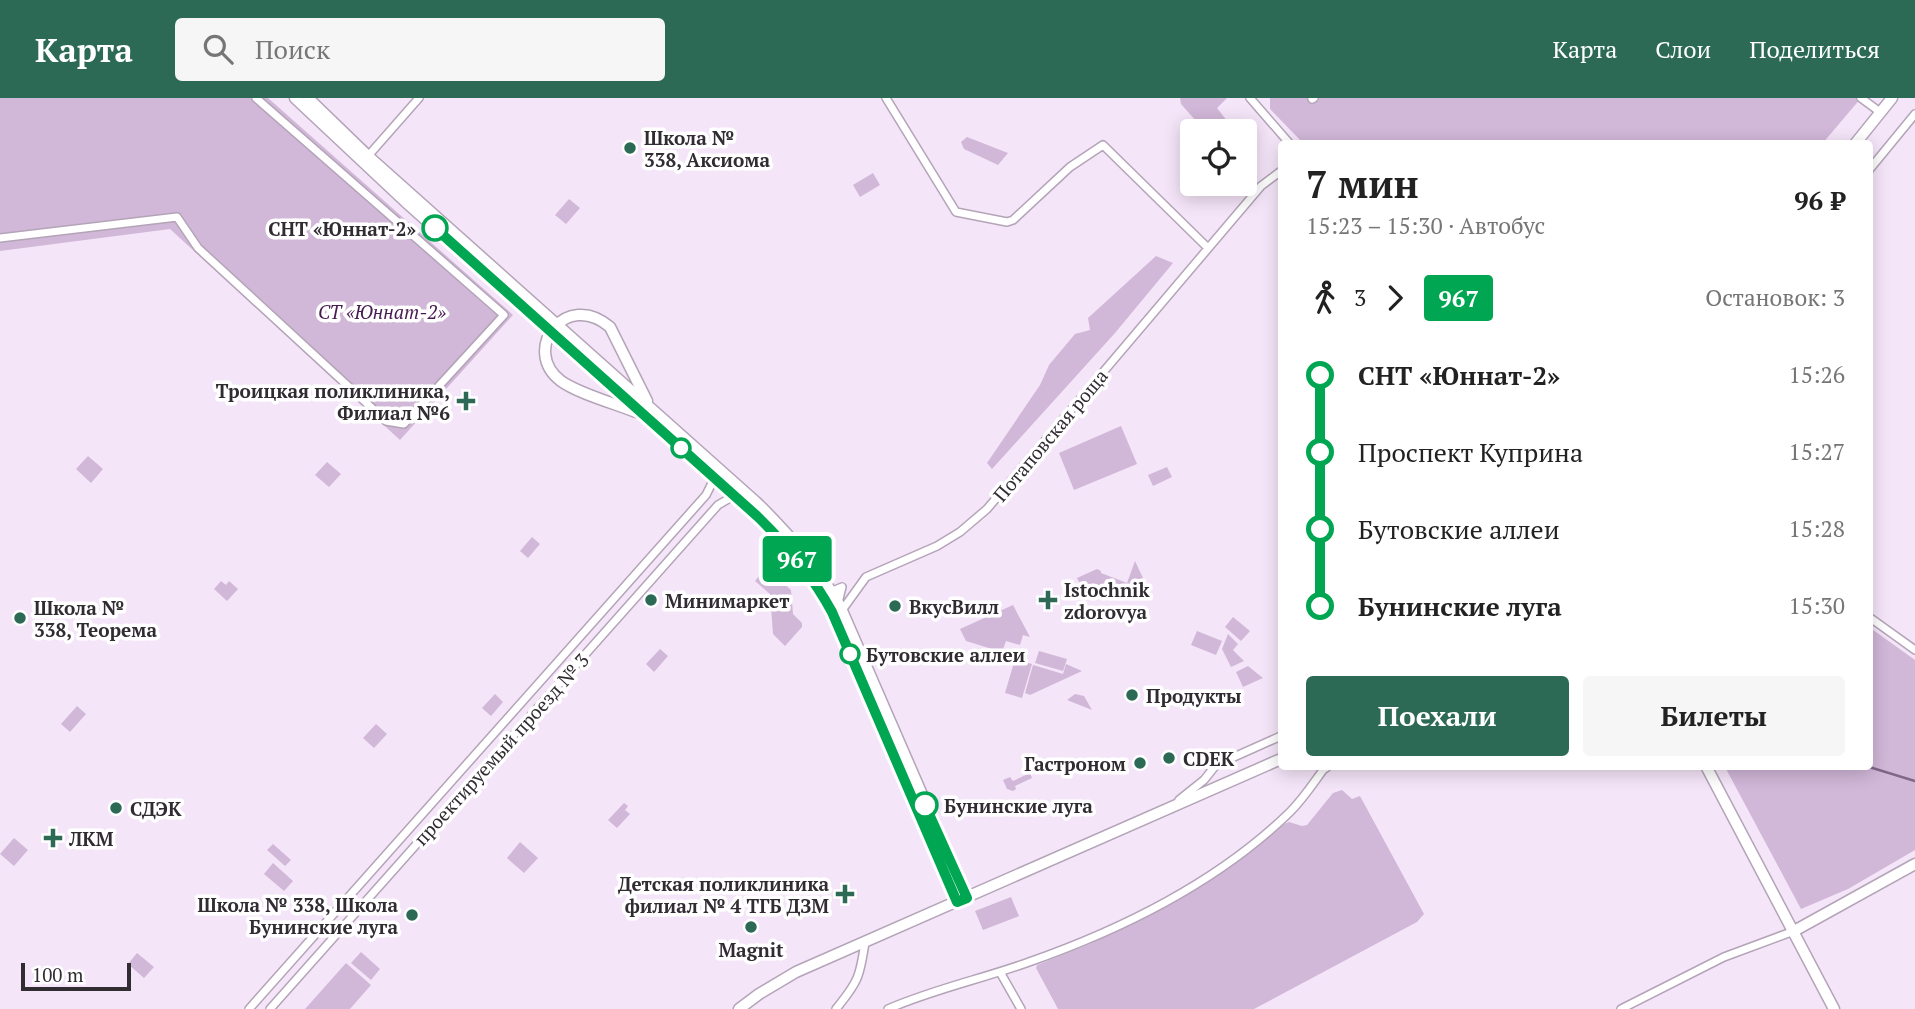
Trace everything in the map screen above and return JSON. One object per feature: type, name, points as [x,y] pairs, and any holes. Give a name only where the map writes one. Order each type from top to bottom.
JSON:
[{"type":"main road","points":[[295,98],[409,205],[554,327]]},
{"type":"main road","points":[[308,98],[647,412],[782,527],[812,562],[962,900]]},
{"type":"main road","points":[[1858,140],[1892,98]]},
{"type":"main road","points":[[647,412],[562,382],[553,373],[545,349],[554,327],[572,315],[581,314],[601,319],[610,327],[647,412],[783,541],[827,593]]},
{"type":"main road","points":[[739,1009],[796,972],[1278,760]]},
{"type":"main road","points":[[1708,770],[1834,1009]]},
{"type":"main road","points":[[1794,931],[1915,864]]},
{"type":"street","points":[[0,238],[177,217],[198,248],[386,421],[404,424],[504,315],[256,98]]},
{"type":"street","points":[[368,156],[419,98]]},
{"type":"street","points":[[886,98],[956,212],[1007,222],[1013,220],[1070,167],[1102,145],[1208,248]]},
{"type":"street","points":[[1250,98],[1287,140]]},
{"type":"street","points":[[1861,98],[1880,112]]},
{"type":"street","points":[[1873,165],[1915,114]]},
{"type":"street","name":"Потаповская роща","points":[[827,593],[842,587],[833,623],[866,577],[931,549],[972,522],[1001,492],[1266,180],[1278,173]]},
{"type":"street","name":"проектируемый проезд № 3","points":[[249,1009],[706,495],[712,484],[708,472]]},
{"type":"street","name":"проектируемый проезд № 3","points":[[270,1009],[718,505],[737,497]]},
{"type":"street","points":[[1873,620],[1915,650]]},
{"type":"street","points":[[1161,812],[1196,787],[1216,765],[1278,737]]},
{"type":"street","points":[[888,1009],[1086,941],[1173,897],[1230,862],[1265,834],[1303,798],[1324,770]]},
{"type":"street","points":[[1621,1009],[1724,957],[1794,931]]},
{"type":"street","points":[[836,1009],[854,988],[860,975],[865,942]]},
{"type":"street","points":[[1000,972],[1021,1009]]},
{"type":"green space","name":"СТ «Юннат-2»","points":[[0,98],[268,98],[513,315],[400,440],[170,229],[0,251]]},
{"type":"green space","points":[[1180,98],[1227,98],[1217,108],[1226,119],[1194,119],[1181,104]]},
{"type":"green space","points":[[1270,98],[1861,98],[1825,140],[1300,140],[1270,109]]},
{"type":"green space","points":[[967,137],[1008,153],[998,165],[964,149],[961,142]]},
{"type":"green space","points":[[873,173],[880,185],[860,197],[853,185]]},
{"type":"green space","points":[[569,199],[580,208],[566,224],[555,215]]},
{"type":"green space","points":[[1156,256],[1173,263],[1115,333],[992,469],[987,463],[1040,385],[1049,365],[1075,334],[1090,330],[1088,318]]},
{"type":"green space","points":[[1121,426],[1137,464],[1074,490],[1059,453]]},
{"type":"green space","points":[[88,456],[103,469],[91,483],[76,469]]},
{"type":"green space","points":[[327,462],[341,474],[329,487],[315,475]]},
{"type":"green space","points":[[1167,467],[1172,477],[1153,486],[1148,475]]},
{"type":"green space","points":[[532,537],[540,544],[528,558],[520,551]]},
{"type":"green space","points":[[1135,561],[1143,578],[1140,586],[1146,583],[1150,590],[1134,597],[1123,593],[1121,597],[1092,587],[1090,593],[1083,590],[1077,578],[1097,569],[1127,583]]},
{"type":"green space","points":[[766,568],[791,590],[793,614],[802,623],[802,627],[785,646],[773,634],[770,594],[755,581]]},
{"type":"green space","points":[[221,581],[226,585],[229,581],[238,589],[227,601],[214,589]]},
{"type":"green space","points":[[1013,605],[1030,637],[1023,635],[1020,645],[1006,641],[1002,652],[966,641],[960,629]]},
{"type":"green space","points":[[1233,617],[1250,631],[1241,641],[1225,627]]},
{"type":"green space","points":[[1873,630],[1915,660],[1915,850],[1848,889],[1801,909],[1727,770],[1873,770]]},
{"type":"green space","points":[[1197,631],[1222,641],[1216,655],[1191,645]]},
{"type":"green space","points":[[1228,634],[1238,644],[1233,650],[1244,661],[1231,667],[1222,649]]},
{"type":"green space","points":[[660,649],[668,656],[654,672],[646,664]]},
{"type":"green space","points":[[1039,651],[1067,659],[1063,671],[1035,663]]},
{"type":"green space","points":[[1015,659],[1032,664],[1022,698],[1005,693]]},
{"type":"green space","points":[[1066,664],[1082,671],[1030,695],[1025,693],[1033,665],[1063,674]]},
{"type":"green space","points":[[1248,666],[1263,678],[1243,687],[1236,672]]},
{"type":"green space","points":[[495,694],[503,702],[491,716],[482,708]]},
{"type":"green space","points":[[1075,694],[1084,696],[1092,710],[1067,700]]},
{"type":"green space","points":[[77,706],[86,714],[70,732],[61,724]]},
{"type":"green space","points":[[376,724],[387,734],[374,748],[363,738]]},
{"type":"green space","points":[[1030,773],[1032,778],[1015,786],[1013,791],[1007,789],[1003,780],[1010,777],[1013,781]]},
{"type":"green space","points":[[1342,790],[1352,799],[1360,796],[1424,914],[1417,922],[1254,1009],[1058,1009],[1036,968],[1037,965],[1090,944],[1184,895],[1230,867],[1284,824],[1289,822],[1307,825],[1333,793]]},
{"type":"green space","points":[[624,803],[628,806],[625,810],[630,814],[617,828],[608,820]]},
{"type":"green space","points":[[14,838],[28,850],[14,866],[0,854]]},
{"type":"green space","points":[[520,842],[538,858],[524,873],[507,858]]},
{"type":"green space","points":[[273,844],[291,860],[285,866],[267,850]]},
{"type":"green space","points":[[273,863],[293,881],[284,891],[264,874]]},
{"type":"green space","points":[[1011,897],[1019,916],[983,930],[975,911]]},
{"type":"green space","points":[[361,952],[380,969],[371,980],[351,963]]},
{"type":"green space","points":[[137,953],[154,967],[144,978],[128,964]]},
{"type":"green space","points":[[346,963],[371,985],[350,1009],[305,1009]]},
{"type":"waterway","points":[[1873,768],[1915,781]]},
{"type":"bus line","name":"967","points":[[435,228],[757,516],[783,541],[808,573],[832,612],[957,902],[967,898],[925,805]]},
{"type":"place","name":"Школа № 338, Аксиома","points":[[630,148]]},
{"type":"place","name":"СНТ «Юннат-2»","points":[[435,228]]},
{"type":"place","name":"Троицкая поликлиника, Филиал №6","points":[[466,401]]},
{"type":"place","name":"Минимаркет","points":[[651,600]]},
{"type":"place","name":"Istochnik zdorovya","points":[[1048,600]]},
{"type":"place","name":"ВкусВилл","points":[[895,606]]},
{"type":"place","name":"Школа № 338, Теорема","points":[[20,618]]},
{"type":"place","name":"Бутовские аллеи","points":[[850,654]]},
{"type":"place","name":"Продукты","points":[[1132,695]]},
{"type":"place","name":"CDEK","points":[[1169,758]]},
{"type":"place","name":"Гастроном","points":[[1140,763]]},
{"type":"place","name":"Бунинские луга","points":[[925,805]]},
{"type":"place","name":"СДЭК","points":[[116,808]]},
{"type":"place","name":"ЛКМ","points":[[53,838]]},
{"type":"place","name":"Детская поликлиника филиал № 4 ТГБ ДЗМ","points":[[845,894]]},
{"type":"place","name":"Школа № 338, Школа Бунинские луга","points":[[412,915]]},
{"type":"place","name":"Magnit","points":[[751,927]]}]
